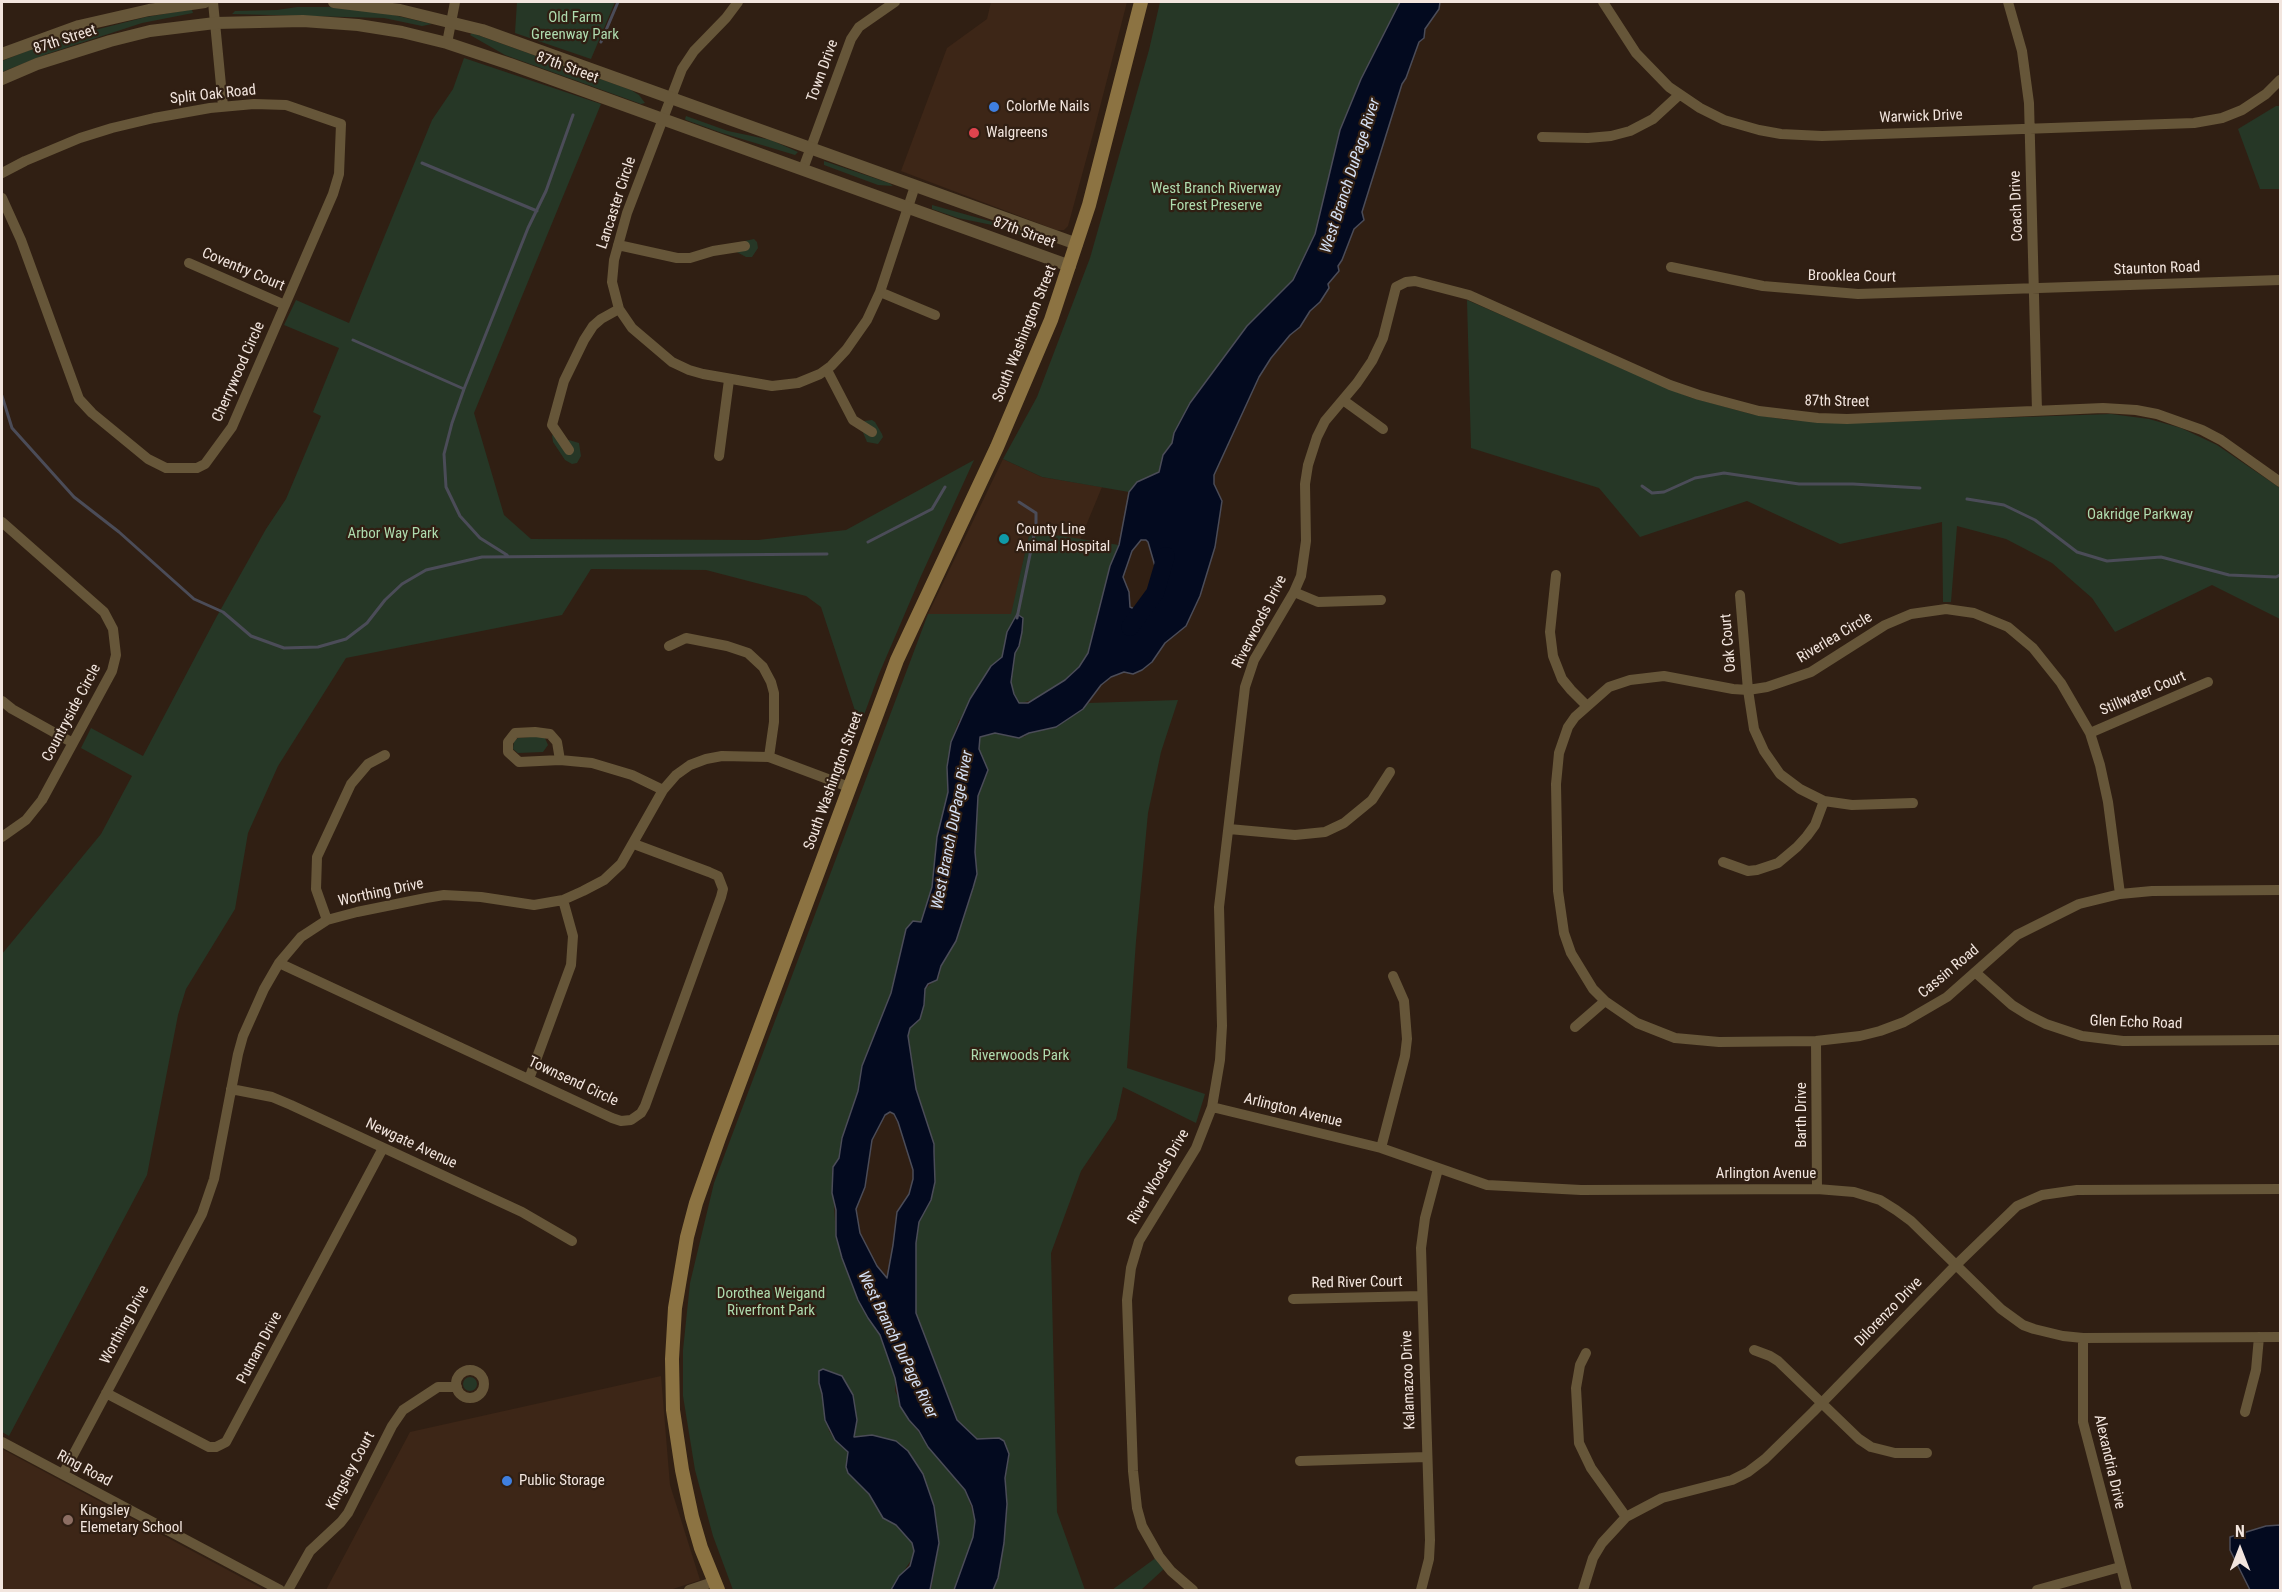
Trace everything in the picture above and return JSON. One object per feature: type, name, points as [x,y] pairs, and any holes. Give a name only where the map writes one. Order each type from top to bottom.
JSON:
[{"type":"main road","name":"South Washington Street","points":[[715,1586],[692,1517],[673,1410],[672,1339],[680,1270],[696,1203],[897,660],[1033,365],[1070,266],[1108,135],[1141,2]]},
{"type":"street","name":"87th Street","points":[[2,54],[79,26],[149,10],[205,2]]},
{"type":"street","points":[[213,2],[223,106]]},
{"type":"street","name":"87th Street","points":[[334,2],[400,10],[453,21],[1077,244]]},
{"type":"street","points":[[447,44],[455,2]]},
{"type":"street","name":"Lancaster Circle","points":[[738,2],[688,58],[627,213],[618,245],[612,282],[619,309],[632,328],[672,362],[689,370],[729,380],[771,386],[810,379],[827,370],[846,350],[867,320],[880,292],[915,186]]},
{"type":"street","name":"Town Drive","points":[[803,169],[850,39],[859,27],[896,2]]},
{"type":"street","name":"Warwick Drive","points":[[1603,2],[1636,53],[1679,95],[1724,120],[1758,130],[1794,136],[2194,123],[2222,118],[2257,101],[2280,80]]},
{"type":"street","name":"Coach Drive","points":[[2008,2],[2024,62],[2030,128],[2037,411]]},
{"type":"street","name":"87th Street","points":[[2,79],[38,64],[110,41],[150,32],[215,23],[303,21],[358,25],[402,32],[510,63],[1070,266]]},
{"type":"street","points":[[1542,136],[1588,138],[1611,136],[1630,131],[1653,119],[1679,95]]},
{"type":"street","name":"Split Oak Road","points":[[2,173],[25,161],[112,128],[223,106],[286,105],[341,124],[338,180],[324,216]]},
{"type":"street","name":"Cherrywood Circle","points":[[2,198],[18,231],[79,399],[140,454],[166,468],[185,469],[205,464],[224,440],[232,427],[324,216]]},
{"type":"street","points":[[618,245],[677,258],[690,258],[713,251],[745,246]]},
{"type":"street","name":"Coventry Court","points":[[189,263],[285,305]]},
{"type":"street","name":"Brooklea Court","points":[[1671,267],[1763,286],[1823,292],[1858,294],[2035,288]]},
{"type":"street","name":"Staunton Road","points":[[2035,288],[2280,280]]},
{"type":"street","name":"87th Street","points":[[1400,284],[1415,281],[1469,295],[1670,385],[1759,411],[1847,419],[2110,408],[2157,414],[2202,430],[2221,440],[2280,482]]},
{"type":"street","name":"Riverwoods Drive","points":[[1240,724],[1249,673],[1294,592],[1305,558],[1308,465],[1321,429],[1365,372],[1379,349],[1389,317],[1393,290],[1400,284]]},
{"type":"street","points":[[880,292],[935,315]]},
{"type":"street","points":[[569,450],[552,425],[564,381],[593,326],[619,309]]},
{"type":"street","points":[[827,370],[853,420],[872,432]]},
{"type":"street","points":[[719,456],[729,380]]},
{"type":"street","points":[[1343,400],[1383,429]]},
{"type":"street","name":"Countryside Circle","points":[[2,522],[99,606],[113,629],[116,655],[112,671],[42,800],[26,820],[2,837]]},
{"type":"street","points":[[1556,575],[1550,632],[1553,656],[1562,678],[1586,705]]},
{"type":"street","points":[[1294,592],[1318,602],[1381,600]]},
{"type":"street","name":"Oak Court","points":[[1740,595],[1748,690],[1758,740],[1771,763],[1790,782],[1824,801]]},
{"type":"street","name":"Riverlea Circle","points":[[1603,999],[1593,989],[1571,953],[1564,933],[1558,891],[1556,768],[1568,727],[1586,705],[1609,687],[1647,677],[1678,677],[1720,687],[1748,690],[1767,687],[1811,672],[1885,625],[1911,614],[1929,610],[1965,611],[2000,623],[2033,648],[2061,683],[2090,733],[2100,765],[2108,802],[2120,894]]},
{"type":"street","points":[[669,646],[686,638],[728,646],[748,654],[763,667],[774,693],[774,722],[769,757]]},
{"type":"street","name":"Stillwater Court","points":[[2090,733],[2208,682]]},
{"type":"street","points":[[2,701],[73,743]]},
{"type":"street","name":"River Woods Drive","points":[[1193,1590],[1176,1576],[1159,1556],[1142,1526],[1137,1508],[1133,1471],[1127,1300],[1131,1268],[1140,1241],[1196,1148],[1212,1107],[1222,1043],[1218,924],[1240,724]]},
{"type":"street","points":[[560,760],[557,742],[550,734],[515,733],[508,742],[508,752],[519,762],[560,760],[608,766],[663,790]]},
{"type":"street","points":[[327,920],[316,889],[317,857],[351,784],[368,764],[384,755]]},
{"type":"street","name":"Worthing Drive","points":[[63,1474],[202,1214],[214,1179],[243,1036],[264,989],[279,963],[301,937],[327,920],[357,912],[444,896],[481,897],[534,905],[563,900],[604,880],[621,864],[663,790],[682,771],[706,759],[722,756],[769,757],[849,787]]},
{"type":"street","points":[[1229,829],[1295,836],[1325,832],[1344,823],[1372,800],[1390,772]]},
{"type":"street","points":[[1724,862],[1748,871],[1778,862],[1797,848],[1807,836],[1815,825],[1824,801],[1852,805],[1913,803]]},
{"type":"street","name":"Townsend Circle","points":[[279,963],[621,1121],[636,1118],[645,1106],[723,889],[718,876],[634,844]]},
{"type":"street","name":"Cassin Road","points":[[1603,999],[1637,1023],[1675,1038],[1719,1042],[1816,1041],[1860,1036],[1904,1022],[1947,997],[2017,935],[2079,904],[2120,894],[2152,891],[2280,890]]},
{"type":"street","points":[[529,1079],[571,965],[574,946],[563,900]]},
{"type":"street","name":"Glen Echo Road","points":[[1975,972],[2012,1005],[2028,1015],[2046,1024],[2082,1036],[2123,1041],[2280,1040]]},
{"type":"street","points":[[1381,1148],[1405,1056],[1407,1038],[1404,1001],[1393,976]]},
{"type":"street","points":[[1575,1027],[1603,999]]},
{"type":"street","name":"Barth Drive","points":[[1816,1041],[1817,1189]]},
{"type":"street","name":"Newgate Avenue","points":[[231,1089],[272,1097],[291,1105],[540,1221],[572,1241]]},
{"type":"street","name":"Arlington Avenue","points":[[1212,1107],[1381,1148],[1487,1185],[1533,1189],[1817,1189],[1854,1192],[1880,1200],[1911,1221],[2001,1309],[2023,1325],[2048,1333],[2083,1338],[2280,1337]]},
{"type":"street","name":"Putnam Drive","points":[[106,1393],[209,1447],[216,1447],[226,1442],[383,1148]]},
{"type":"street","name":"Kalamazoo Drive","points":[[1422,1590],[1429,1559],[1430,1540],[1421,1296],[1422,1232],[1438,1169]]},
{"type":"street","name":"Dilorenzo Drive","points":[[1583,1590],[1593,1558],[1602,1543],[1626,1516],[1662,1498],[1732,1480],[1749,1472],[1822,1403],[2007,1215],[2027,1201],[2042,1195],[2077,1190],[2280,1189]]},
{"type":"street","name":"Red River Court","points":[[1293,1299],[1421,1296]]},
{"type":"street","points":[[2245,1412],[2256,1370],[2259,1337]]},
{"type":"street","name":"Alexandria Drive","points":[[2083,1338],[2083,1422],[2127,1590]]},
{"type":"street","points":[[1754,1350],[1778,1361],[1870,1447],[1894,1453],[1927,1453]]},
{"type":"street","points":[[1586,1353],[1580,1365],[1576,1388],[1579,1443],[1591,1468],[1626,1516]]},
{"type":"street","name":"Kingsley Court","points":[[288,1590],[310,1551],[348,1513],[392,1426],[403,1410],[438,1387],[457,1387]]},
{"type":"street","name":"Ring Road","points":[[2,1442],[280,1590]]},
{"type":"street","points":[[1300,1461],[1427,1457]]},
{"type":"street","points":[[2037,1590],[2120,1567]]},
{"type":"street","points":[[689,1590],[715,1586]]},
{"type":"shaded area","points":[[991,2],[1127,2],[1068,226],[1064,230],[1056,230],[901,171],[947,48],[987,19]]},
{"type":"shaded area","points":[[1003,459],[1042,477],[1102,487],[1080,540],[1030,531],[1012,614],[928,614]]},
{"type":"shaded area","points":[[661,1376],[670,1485],[700,1580],[670,1590],[326,1590],[410,1432]]},
{"type":"shaded area","name":"Kingsley Elemetary School","points":[[2,1449],[265,1590],[2,1590]]},
{"type":"green space","name":"Old Farm Greenway Park","points":[[517,2],[615,2],[591,59],[515,33]]},
{"type":"green space","name":"West Branch Riverway Forest Preserve","points":[[1160,2],[1400,2],[1361,79],[1340,130],[1315,234],[1293,280],[1247,326],[1174,433],[1172,443],[1166,450],[1158,473],[1137,482],[1129,492],[1042,477],[1003,459],[1037,397],[1090,258],[1149,50]]},
{"type":"green space","points":[[330,7],[385,13],[432,24],[422,26],[384,18],[232,14],[235,11]]},
{"type":"green space","points":[[192,10],[193,13],[142,23],[47,54],[2,72],[2,61],[52,41],[146,17]]},
{"type":"green space","points":[[472,33],[631,90],[645,103],[641,104],[505,55],[470,35]]},
{"type":"green space","name":"Arbor Way Park","points":[[464,58],[601,104],[474,413],[504,515],[531,539],[758,540],[846,530],[974,460],[879,674],[860,726],[821,607],[806,596],[706,570],[591,569],[562,615],[346,658],[278,766],[248,833],[235,909],[186,989],[178,1015],[147,1175],[9,1436],[2,1432],[2,954],[101,834],[132,776],[81,748],[91,728],[143,756],[217,616],[266,529],[286,499],[321,416],[313,412],[339,348],[284,325],[296,300],[349,323],[432,120],[453,89]]},
{"type":"green space","points":[[2276,106],[2280,106],[2280,189],[2260,189],[2238,129]]},
{"type":"green space","points":[[686,116],[728,131],[771,140],[798,152],[795,155],[722,133],[686,120]]},
{"type":"green space","points":[[824,161],[893,186],[878,185],[824,165]]},
{"type":"green space","points":[[932,205],[1000,224],[1052,242],[1053,245],[992,225],[958,218],[932,209]]},
{"type":"green space","points":[[754,239],[758,248],[752,257],[746,257],[735,251],[740,242]]},
{"type":"green space","name":"Oakridge Parkway","points":[[1467,300],[1689,397],[1751,414],[1788,420],[1851,423],[2111,414],[2149,419],[2181,428],[2217,445],[2280,488],[2280,619],[2212,585],[2115,632],[2092,598],[2052,563],[2006,539],[1957,526],[1951,602],[1943,602],[1942,522],[1840,544],[1747,501],[1640,537],[1599,488],[1471,448]]},
{"type":"green space","points":[[872,420],[883,437],[878,444],[867,442],[862,430],[864,421]]},
{"type":"green space","points":[[552,435],[579,443],[581,456],[577,463],[572,464],[565,460],[553,442]]},
{"type":"green space","name":"Dorothea Weigand Riverfront Park","points":[[1030,531],[1119,545],[1110,566],[1088,653],[1079,667],[1065,680],[1036,699],[959,720],[951,742],[947,767],[948,792],[937,837],[932,887],[921,923],[906,929],[891,993],[862,1066],[858,1091],[842,1138],[839,1158],[833,1167],[832,1174],[836,1237],[868,1318],[880,1335],[895,1378],[895,1391],[909,1420],[966,1490],[975,1521],[973,1537],[954,1590],[931,1590],[939,1543],[872,1435],[854,1438],[819,1383],[829,1431],[848,1452],[846,1467],[869,1494],[883,1518],[896,1525],[912,1543],[914,1556],[891,1590],[733,1590],[713,1536],[695,1470],[683,1396],[683,1350],[690,1283],[714,1183],[928,614],[1011,614]]},
{"type":"green space","name":"Riverwoods Park","points":[[1178,700],[1161,752],[1148,813],[1127,1068],[1205,1094],[1196,1123],[1123,1087],[1116,1119],[1081,1171],[1051,1253],[1057,1512],[1085,1590],[993,1590],[998,1578],[1007,1504],[1005,1478],[1009,1454],[977,1439],[957,1420],[916,1313],[916,1243],[919,1222],[931,1200],[935,1182],[934,1144],[916,1089],[908,1036],[910,1028],[920,1019],[925,989],[939,977],[941,966],[956,941],[977,874],[975,852],[978,796],[988,770],[979,749],[980,737],[995,733],[1024,737],[1029,733],[1056,727],[1089,703]]},
{"type":"green space","points":[[541,736],[545,738],[548,745],[543,752],[518,753],[513,749],[514,741],[518,738]]},
{"type":"green space","points":[[467,1377],[473,1377],[477,1384],[473,1391],[467,1391],[463,1387],[463,1381]]},
{"type":"green space","points":[[1157,1557],[1165,1568],[1141,1590],[1112,1590]]},
{"type":"water","points":[[1400,2],[1440,2],[1439,9],[1425,29],[1424,38],[1419,42],[1402,84],[1362,212],[1364,220],[1354,229],[1338,266],[1339,271],[1328,284],[1329,288],[1320,302],[1271,358],[1259,377],[1214,475],[1214,484],[1222,501],[1215,547],[1200,596],[1186,626],[1165,643],[1152,662],[1142,670],[1133,674],[1124,672],[1111,677],[1101,685],[1083,709],[1056,727],[1029,733],[1019,738],[995,733],[980,737],[979,749],[988,770],[978,796],[975,852],[977,874],[956,941],[941,966],[937,980],[928,984],[925,989],[920,1019],[910,1028],[908,1036],[916,1089],[934,1144],[935,1182],[931,1200],[919,1222],[916,1243],[916,1313],[957,1420],[977,1439],[999,1438],[1004,1441],[1009,1454],[1005,1478],[1007,1504],[1004,1543],[998,1578],[993,1590],[954,1590],[973,1537],[975,1521],[972,1506],[965,1490],[928,1447],[900,1406],[895,1378],[880,1335],[858,1300],[842,1258],[836,1236],[836,1210],[832,1193],[833,1167],[839,1158],[842,1138],[858,1091],[862,1066],[891,993],[906,929],[913,921],[921,922],[932,887],[937,837],[948,792],[947,767],[951,742],[970,699],[991,666],[1002,657],[1007,632],[1017,614],[1023,618],[1022,632],[1015,653],[1011,682],[1019,703],[1028,703],[1065,680],[1079,667],[1088,653],[1110,566],[1119,545],[1129,492],[1137,482],[1159,472],[1163,455],[1172,443],[1174,433],[1190,403],[1247,326],[1293,280],[1315,234],[1340,130],[1361,79]],"holes":[[[1141,540],[1148,542],[1159,580],[1154,597],[1139,611],[1130,607],[1129,592],[1123,577],[1132,551]],[[890,1112],[894,1114],[898,1122],[913,1170],[913,1179],[909,1194],[897,1212],[887,1278],[877,1266],[860,1233],[856,1209],[865,1187],[872,1140],[885,1115]]]},
{"type":"water","points":[[823,1369],[842,1376],[853,1395],[857,1420],[854,1437],[872,1435],[896,1441],[908,1451],[923,1474],[934,1506],[939,1543],[930,1590],[891,1590],[899,1576],[910,1566],[914,1551],[912,1543],[896,1525],[883,1518],[869,1494],[848,1473],[846,1467],[848,1452],[835,1440],[825,1420],[819,1383],[819,1371]]},
{"type":"water","points":[[2280,1525],[2280,1590],[2250,1590],[2230,1550],[2230,1537],[2266,1526]]},
{"type":"waterway","points":[[601,42],[618,2]]},
{"type":"waterway","points":[[507,555],[480,538],[460,516],[446,487],[444,454],[464,389],[528,228],[546,191],[573,115]]},
{"type":"waterway","points":[[422,163],[537,211]]},
{"type":"waterway","points":[[353,340],[464,389]]},
{"type":"waterway","points":[[2,396],[12,428],[74,497],[119,532],[194,599],[223,612],[251,636],[284,648],[318,647],[346,639],[367,623],[385,600],[402,584],[426,570],[482,557],[827,554]]},
{"type":"waterway","points":[[1642,486],[1652,493],[1664,492],[1695,478],[1724,473],[1799,484],[1920,488]]},
{"type":"waterway","points":[[868,542],[932,509],[945,487]]},
{"type":"waterway","points":[[1967,499],[2004,505],[2035,520],[2077,552],[2107,561],[2161,557],[2229,575],[2276,577],[2280,575]]},
{"type":"waterway","points":[[1019,502],[1036,513],[1036,524]]},
{"type":"waterway","points":[[1017,618],[1034,535]]},
{"type":"waterway","name":"West Branch DuPage River","points":[[1130,627],[1155,593],[1166,556]]},
{"type":"place","name":"ColorMe Nails","points":[[994,107]]},
{"type":"place","name":"Walgreens","points":[[974,133]]},
{"type":"place","name":"County Line Animal Hospital","points":[[1004,539]]},
{"type":"place","name":"Public Storage","points":[[507,1481]]},
{"type":"place","name":"Kingsley Elemetary School","points":[[68,1520]]}]
